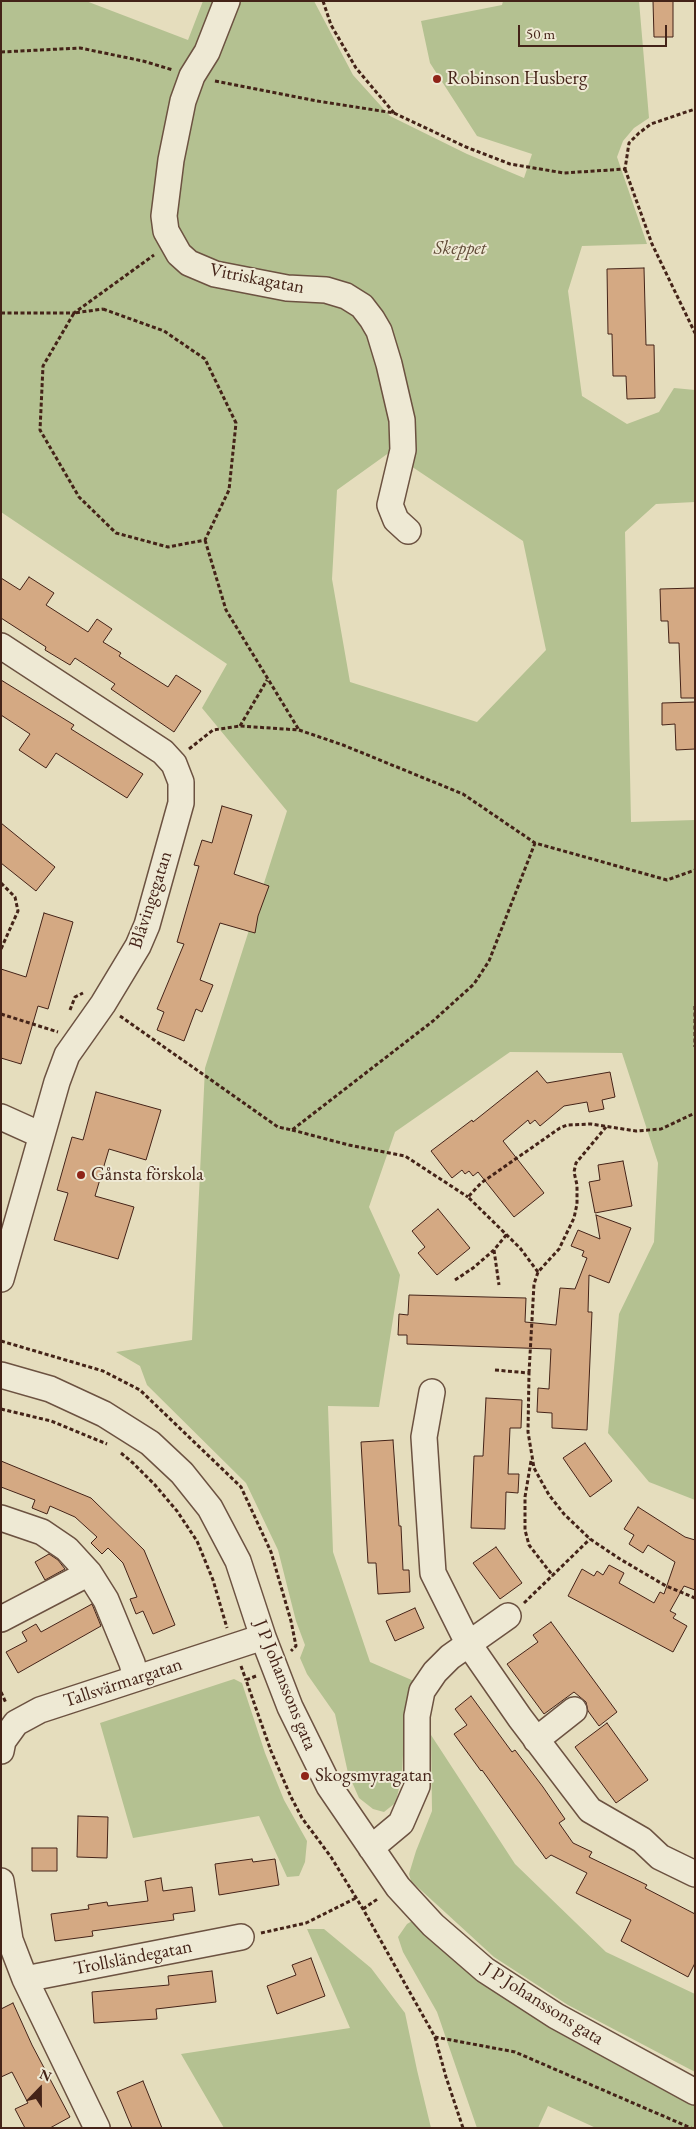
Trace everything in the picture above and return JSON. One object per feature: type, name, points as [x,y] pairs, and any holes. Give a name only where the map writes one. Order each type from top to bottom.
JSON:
[{"type":"street","name":"Vitriskagatan","points":[[227,1],[207,52],[192,76],[183,101],[171,160],[164,216],[166,232],[179,254],[189,263],[215,274],[287,288],[326,290],[346,296],[362,306],[379,331],[402,420],[403,450],[390,505],[396,520],[408,531]]},
{"type":"street","points":[[1,646],[162,752],[174,764]]},
{"type":"street","name":"Blåvingegatan","points":[[1,1279],[41,1136],[67,1055],[103,1004],[127,965],[147,925],[181,803],[181,782],[174,764]]},
{"type":"street","points":[[1,1117],[41,1136]]},
{"type":"street","name":"J P Johanssons gata","points":[[1,1375],[50,1389],[104,1414],[150,1443],[182,1473],[210,1508],[238,1561],[263,1637],[290,1707],[329,1786],[398,1887],[427,1918],[484,1970],[556,2016],[695,2092]]},
{"type":"street","points":[[432,1392],[424,1437],[433,1573],[468,1643],[536,1740],[590,1810],[642,1840],[660,1857],[695,1874]]},
{"type":"street","points":[[1,1518],[42,1532],[67,1549],[89,1573],[106,1600],[132,1663],[136,1678]]},
{"type":"street","points":[[1,1619],[89,1573]]},
{"type":"street","points":[[371,1848],[401,1823],[417,1786],[417,1716],[422,1691],[435,1672],[468,1643],[508,1616]]},
{"type":"street","name":"Tallsvärmargatan","points":[[1,1751],[4,1741],[16,1723],[40,1710],[263,1637]]},
{"type":"street","points":[[536,1740],[574,1710]]},
{"type":"street","points":[[1,1881],[10,1940],[25,1979],[97,2128]]},
{"type":"street","name":"Trollsländegatan","points":[[25,1979],[240,1937]]},
{"type":"path","points":[[323,1],[331,25],[356,68],[394,114]]},
{"type":"path","points":[[1,52],[80,48],[143,60],[192,76],[394,114],[466,148],[510,164],[564,173],[625,169]]},
{"type":"path","points":[[695,109],[651,124],[639,133],[629,143],[625,169],[652,244],[695,333]]},
{"type":"path","points":[[172,243],[74,313],[42,366],[40,430],[79,497],[116,533],[168,547],[204,540]]},
{"type":"path","points":[[1,313],[74,313],[103,309],[164,331],[205,358],[236,423],[229,490],[204,540],[226,610],[300,730]]},
{"type":"path","points":[[240,726],[268,680]]},
{"type":"path","points":[[174,764],[196,742],[213,730],[240,726],[300,730],[343,745],[462,794],[535,843],[666,880],[695,870]]},
{"type":"path","points":[[292,1130],[433,1021],[474,984],[489,961],[535,843]]},
{"type":"path","points":[[1,883],[15,898],[18,911],[1,949]]},
{"type":"path","points":[[68,1015],[75,997],[83,992],[103,1004],[278,1127],[349,1145],[405,1156],[468,1197],[507,1234],[538,1272]]},
{"type":"path","points":[[695,1006],[695,1047]]},
{"type":"path","points":[[1,1014],[61,1032],[57,1040]]},
{"type":"path","points":[[468,1197],[496,1170],[560,1128],[577,1124],[636,1131],[661,1129],[695,1113]]},
{"type":"path","points":[[606,1127],[576,1163],[574,1172],[577,1185],[577,1204],[574,1218],[559,1249],[538,1272],[532,1294],[528,1411],[532,1458],[534,1468],[549,1494],[564,1514],[590,1539],[646,1575],[695,1598]]},
{"type":"path","points":[[455,1280],[494,1250],[507,1234]]},
{"type":"path","points":[[494,1250],[499,1285]]},
{"type":"path","points":[[495,1370],[529,1373]]},
{"type":"path","points":[[1,1409],[51,1422],[112,1447]]},
{"type":"path","points":[[119,1452],[155,1485],[177,1511],[197,1541],[213,1580],[227,1629],[246,1680]]},
{"type":"path","points":[[532,1458],[524,1497],[525,1530],[528,1545],[553,1576]]},
{"type":"path","points":[[508,1616],[553,1576],[590,1539]]},
{"type":"path","points":[[1,1692],[9,1711]]},
{"type":"path","points":[[240,1937],[306,1923],[356,1898]]},
{"type":"path","points":[[435,2037],[463,2128]]},
{"type":"green space","name":"Skeppet","points":[[1,1],[86,1],[188,40],[203,1],[314,1],[353,75],[390,116],[467,154],[524,178],[532,154],[477,136],[430,63],[421,21],[502,5],[503,1],[639,1],[649,118],[634,128],[623,141],[617,157],[647,244],[582,246],[568,291],[582,396],[627,424],[659,412],[674,388],[695,390],[695,502],[656,504],[625,532],[631,822],[695,820],[695,1500],[649,1482],[608,1433],[619,1314],[654,1242],[658,1163],[622,1053],[510,1052],[395,1132],[369,1207],[400,1275],[379,1407],[328,1406],[333,1552],[370,1662],[414,1681],[405,1712],[402,1776],[394,1804],[384,1812],[373,1809],[359,1798],[348,1773],[335,1714],[307,1674],[300,1658],[305,1645],[296,1621],[278,1550],[246,1483],[147,1385],[140,1366],[116,1352],[192,1340],[205,1068],[287,811],[202,708],[227,664],[1,512]],"holes":[[[390,452],[523,541],[546,650],[477,722],[350,682],[332,579],[337,490]]]},
{"type":"green space","points":[[234,1679],[242,1683],[265,1753],[284,1800],[307,1841],[305,1862],[299,1876],[287,1877],[259,1816],[133,1838],[100,1723]]},
{"type":"green space","points":[[431,1735],[515,1864],[606,1952],[695,1994],[695,2072],[568,2005],[494,1957],[411,1881],[409,1874],[432,1811]]},
{"type":"green space","points":[[414,1920],[695,2103],[695,2128],[596,2128],[548,2106],[538,2128],[477,2128],[437,2012],[403,1952],[398,1937],[407,1924]]},
{"type":"green space","points":[[307,1929],[324,1929],[371,1968],[405,2013],[431,2128],[224,2128],[181,2054],[350,2028]]},
{"type":"building","points":[[653,1],[673,1],[673,37],[654,37]]},
{"type":"building","points":[[644,268],[646,345],[654,345],[655,398],[627,399],[626,376],[613,376],[612,334],[608,334],[607,269]]},
{"type":"building","points":[[29,577],[54,593],[46,605],[88,632],[97,619],[112,629],[103,642],[121,653],[119,656],[168,687],[176,675],[201,691],[174,732],[111,689],[115,684],[75,658],[70,665],[45,650],[46,647],[1,618],[1,578],[20,590]]},
{"type":"building","points":[[695,588],[695,698],[681,698],[679,643],[669,643],[668,621],[661,621],[660,589]]},
{"type":"building","points":[[1,680],[74,725],[71,729],[143,774],[127,798],[56,753],[46,768],[19,750],[30,734],[1,715]]},
{"type":"building","points":[[695,702],[695,749],[676,750],[675,724],[662,725],[662,703]]},
{"type":"building","points":[[222,806],[252,815],[234,874],[269,886],[258,916],[255,933],[220,923],[200,980],[213,985],[202,1012],[196,1009],[184,1041],[157,1030],[164,1012],[157,1009],[184,944],[177,942],[199,866],[194,865],[202,840],[212,843]]},
{"type":"building","points":[[1,823],[55,867],[36,891],[1,863]]},
{"type":"building","points":[[44,913],[73,922],[48,1009],[38,1006],[21,1064],[1,1058],[1,969],[26,977]]},
{"type":"building","points":[[537,1071],[547,1083],[610,1072],[615,1097],[602,1100],[604,1109],[589,1112],[587,1102],[564,1106],[540,1126],[535,1120],[530,1124],[528,1120],[503,1141],[544,1193],[514,1217],[478,1172],[473,1176],[469,1171],[465,1174],[462,1170],[452,1178],[431,1151],[472,1120],[473,1122]]},
{"type":"building","name":"Gånsta förskola","points":[[96,1092],[161,1110],[146,1160],[109,1149],[95,1196],[134,1207],[118,1259],[54,1240],[68,1193],[57,1190],[72,1137],[83,1140]]},
{"type":"building","points":[[623,1161],[632,1206],[595,1213],[589,1182],[600,1180],[598,1165]]},
{"type":"building","points":[[438,1209],[470,1248],[437,1275],[418,1253],[425,1247],[412,1231]]},
{"type":"building","points":[[596,1215],[631,1228],[609,1283],[589,1275],[588,1312],[592,1312],[587,1430],[552,1428],[552,1413],[537,1412],[538,1388],[549,1389],[551,1349],[407,1344],[407,1335],[398,1335],[399,1314],[408,1315],[409,1295],[526,1298],[525,1322],[556,1325],[560,1288],[575,1289],[587,1258],[582,1256],[584,1251],[571,1246],[578,1230],[600,1239]]},
{"type":"building","points":[[486,1398],[522,1400],[521,1428],[510,1428],[508,1474],[519,1474],[518,1493],[506,1492],[505,1529],[471,1528],[474,1456],[483,1456]]},
{"type":"building","points":[[393,1440],[403,1570],[409,1570],[410,1592],[378,1594],[376,1563],[368,1563],[361,1442]]},
{"type":"building","points":[[585,1443],[612,1481],[590,1497],[563,1458]]},
{"type":"building","points":[[1,1461],[91,1498],[144,1550],[175,1625],[153,1634],[143,1611],[136,1614],[130,1599],[137,1597],[123,1563],[108,1548],[102,1554],[91,1543],[97,1537],[75,1517],[50,1506],[47,1514],[32,1508],[35,1500],[1,1487]]},
{"type":"building","points":[[638,1507],[685,1537],[695,1540],[695,1590],[684,1586],[670,1611],[676,1614],[673,1618],[687,1626],[673,1652],[568,1596],[582,1569],[594,1576],[597,1571],[603,1575],[609,1565],[624,1573],[619,1583],[654,1603],[660,1592],[664,1594],[675,1562],[648,1545],[643,1553],[629,1544],[634,1535],[624,1529]]},
{"type":"building","points":[[496,1547],[522,1583],[500,1599],[473,1563]]},
{"type":"building","points":[[49,1554],[58,1560],[65,1569],[45,1580],[35,1562]]},
{"type":"building","points":[[92,1604],[101,1626],[18,1673],[6,1652],[27,1641],[22,1632],[36,1624],[41,1632]]},
{"type":"building","points":[[415,1608],[424,1628],[395,1641],[386,1621]]},
{"type":"building","points":[[551,1622],[617,1712],[599,1726],[588,1711],[586,1702],[574,1692],[544,1714],[507,1664],[538,1642],[533,1635]]},
{"type":"building","points":[[471,1696],[512,1752],[515,1750],[543,1787],[565,1819],[559,1823],[573,1843],[592,1852],[589,1857],[647,1885],[645,1888],[695,1914],[695,1963],[688,1977],[621,1941],[631,1920],[576,1893],[587,1873],[551,1855],[546,1859],[454,1734],[467,1725],[455,1709]]},
{"type":"building","points":[[607,1723],[648,1780],[616,1803],[575,1747]]},
{"type":"building","points":[[78,1816],[108,1817],[107,1858],[77,1857]]},
{"type":"building","points":[[32,1848],[57,1848],[57,1871],[32,1871]]},
{"type":"building","points":[[252,1859],[253,1862],[275,1859],[279,1885],[219,1895],[215,1864]]},
{"type":"building","points":[[161,1878],[163,1891],[192,1887],[195,1911],[173,1914],[174,1920],[92,1931],[93,1936],[55,1941],[51,1914],[89,1909],[88,1905],[107,1902],[108,1906],[148,1901],[145,1881]]},
{"type":"building","points":[[311,1958],[325,1996],[277,2014],[267,1986],[296,1975],[292,1965]]},
{"type":"building","points":[[212,1971],[216,2002],[156,2009],[157,2019],[94,2023],[92,1992],[169,1985],[168,1976]]},
{"type":"building","points":[[13,2003],[32,2045],[70,2117],[50,2128],[25,2128],[15,2109],[28,2103],[12,2072],[1,2077],[1,2009]]},
{"type":"building","points":[[143,2081],[162,2128],[132,2128],[117,2092]]},
{"type":"place","name":"Robinson Husberg","points":[[437,79]]},
{"type":"place","name":"Gånsta förskola","points":[[81,1175]]},
{"type":"place","name":"Skogsmyragatan","points":[[305,1776]]}]
